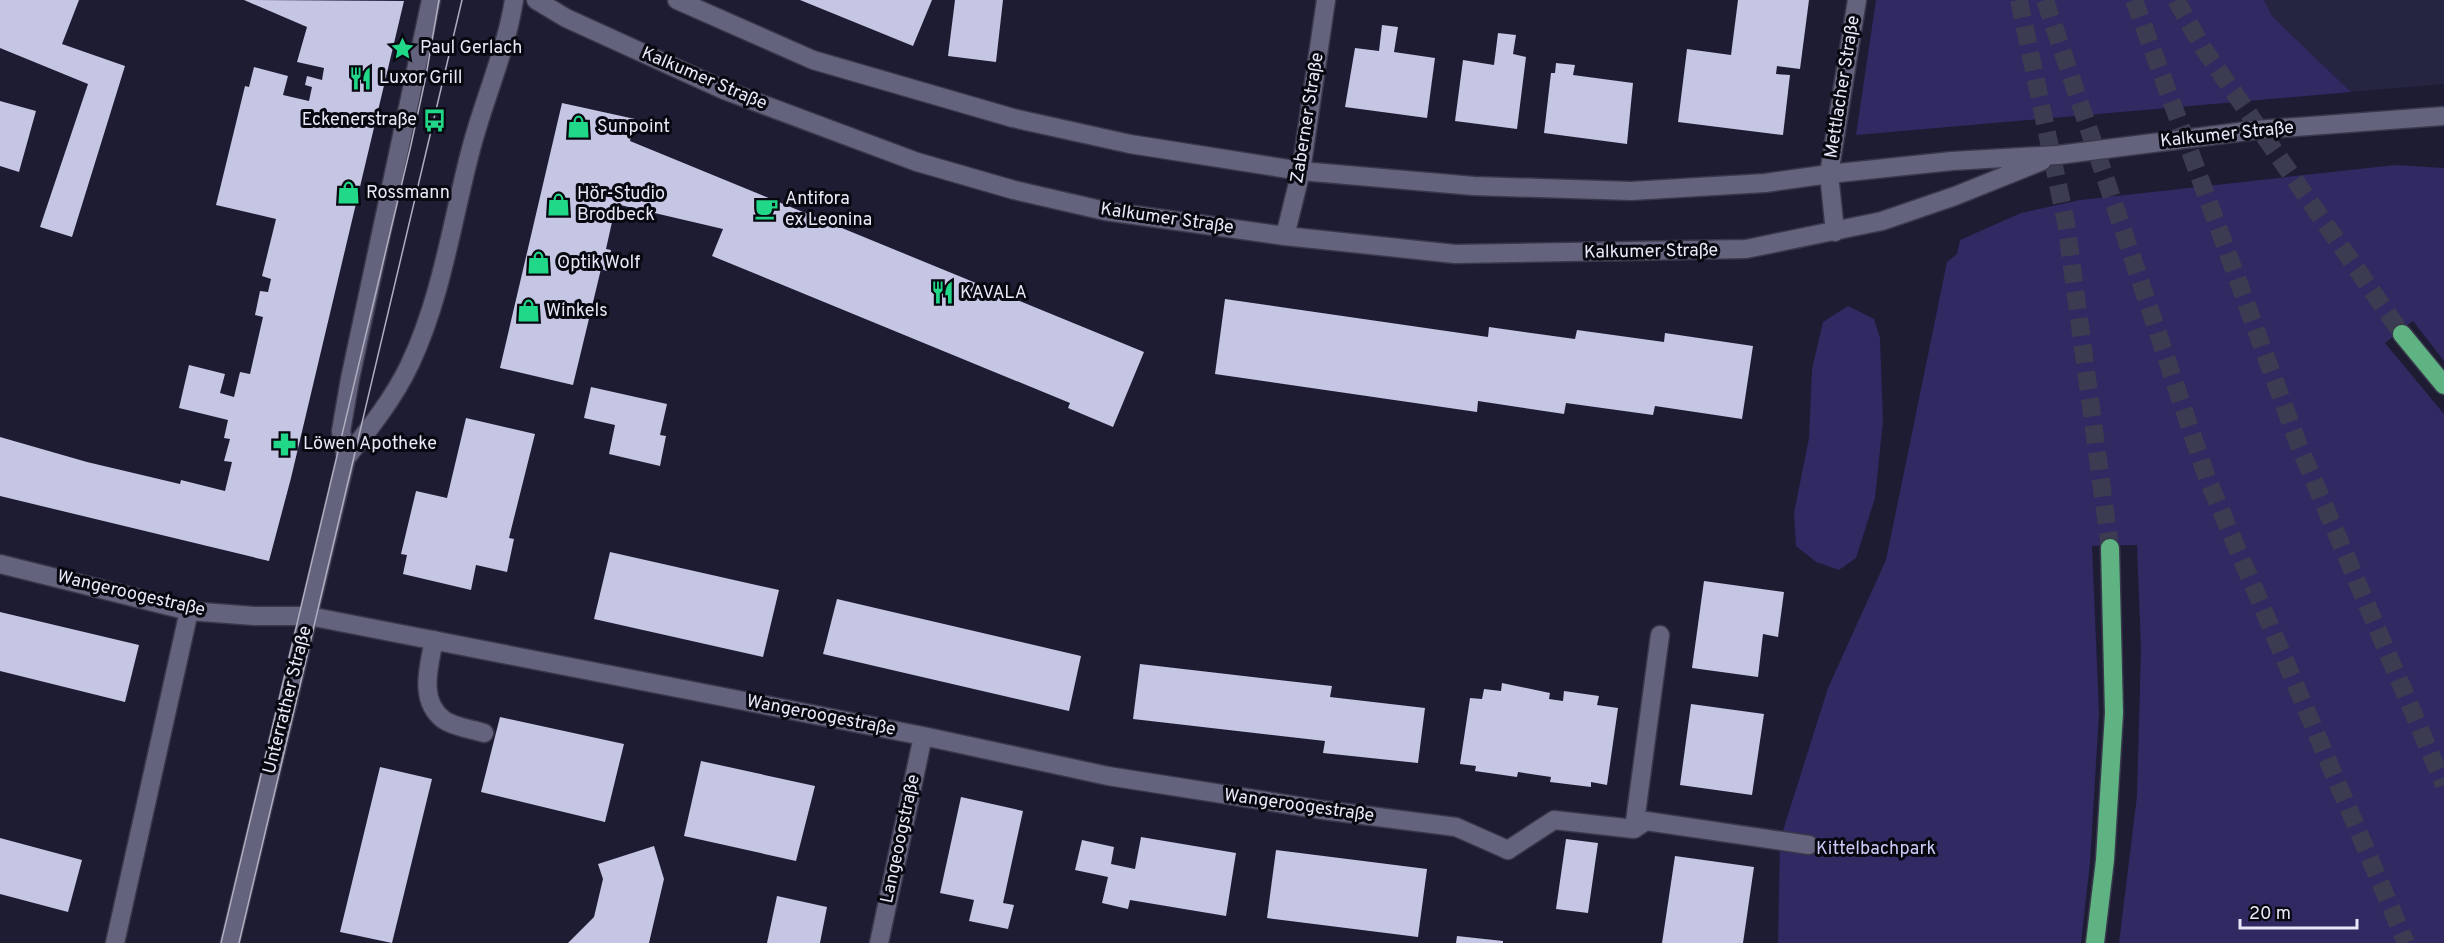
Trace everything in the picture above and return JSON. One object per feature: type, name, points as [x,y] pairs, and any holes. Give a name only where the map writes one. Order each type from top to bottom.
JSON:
[{"type":"highway","points":[[2402,334],[2444,386]]},
{"type":"highway","points":[[2095,943],[2105,860],[2114,712],[2110,548]]},
{"type":"street","name":"Unterrather Straße","points":[[230,943],[346,458],[341,431],[350,379],[431,0]]},
{"type":"street","name":"Unterrather Straße","points":[[346,458],[382,412],[410,364],[437,294],[472,147],[501,56],[514,0]]},
{"type":"street","name":"Kalkumer Straße","points":[[536,0],[566,18],[724,90],[917,162],[1014,190],[1105,211],[1285,236],[1455,254],[1746,249],[1882,221],[1955,196],[2058,155]]},
{"type":"street","name":"Kalkumer Straße","points":[[677,0],[813,60],[1013,118],[1130,144],[1301,171],[1474,186],[1630,191],[1765,183],[1952,161],[2058,155],[2255,130],[2444,116]]},
{"type":"street","name":"Zaberner Straße","points":[[1285,236],[1301,171],[1326,0]]},
{"type":"street","name":"Mettlacher Straße","points":[[1828,174],[1857,0]]},
{"type":"street","name":"Kalkumer Straße","points":[[2397,121],[2444,127]]},
{"type":"street","points":[[1828,174],[1835,232]]},
{"type":"street","name":"Wangeroogestraße","points":[[0,564],[189,611],[254,616],[309,616],[923,736],[1108,776],[1323,810],[1456,827],[1508,850],[1554,820],[1634,829],[1646,821],[1809,845]]},
{"type":"street","points":[[115,943],[189,611]]},
{"type":"street","points":[[1634,829],[1660,635]]},
{"type":"street","points":[[434,640],[426,681],[431,704],[444,720],[484,733]]},
{"type":"street","name":"Langeoogstraße","points":[[879,943],[923,736]]},
{"type":"shaded area","points":[[2264,0],[2444,0],[2444,84],[2351,92],[2272,16]]},
{"type":"green space","points":[[1876,0],[2264,0],[2272,16],[2351,92],[1856,135]]},
{"type":"green space","name":"Kittelbachpark","points":[[2395,165],[2444,168],[2444,361],[2413,321],[2385,343],[2444,414],[2444,943],[2119,943],[2137,796],[2141,649],[2137,545],[2092,546],[2099,713],[2090,863],[2081,943],[1778,943],[1780,840],[1828,688],[1886,560],[1947,262],[1957,254],[1960,240],[2021,213],[2080,200]]},
{"type":"green space","points":[[1848,306],[1874,319],[1880,338],[1883,421],[1875,498],[1856,558],[1839,570],[1816,562],[1796,546],[1794,513],[1809,438],[1812,369],[1823,322]]},
{"type":"building","points":[[0,0],[79,0],[62,44],[125,66],[72,237],[40,227],[88,84],[0,48]]},
{"type":"building","points":[[244,0],[404,1],[291,478],[269,561],[0,496],[0,437],[87,462],[180,484],[181,480],[225,491],[232,462],[224,461],[230,439],[224,438],[228,420],[179,408],[189,365],[225,374],[220,393],[234,397],[240,372],[250,374],[263,317],[255,315],[260,291],[268,292],[271,279],[262,276],[276,219],[216,205],[245,86],[249,87],[254,67],[288,76],[283,95],[309,101],[312,87],[305,85],[307,76],[322,80],[324,68],[297,62],[307,27]]},
{"type":"building","points":[[800,0],[932,0],[913,46]]},
{"type":"building","points":[[955,0],[1003,0],[996,62],[948,56]]},
{"type":"building","points":[[1738,0],[1809,0],[1800,69],[1777,66],[1776,74],[1790,75],[1783,135],[1678,122],[1687,49],[1731,55]]},
{"type":"building","points":[[1382,25],[1398,27],[1394,52],[1435,58],[1427,118],[1345,107],[1355,48],[1379,51]]},
{"type":"building","points":[[1498,33],[1516,35],[1513,54],[1526,57],[1517,129],[1455,121],[1463,60],[1494,65]]},
{"type":"building","points":[[1556,63],[1575,65],[1573,75],[1633,83],[1627,144],[1544,133],[1551,73],[1555,73]]},
{"type":"building","points":[[0,101],[36,111],[19,172],[0,166]]},
{"type":"building","points":[[562,103],[635,119],[630,141],[1144,352],[1113,427],[1068,408],[1070,403],[712,256],[723,229],[616,204],[606,249],[611,250],[607,271],[601,269],[573,385],[500,368]]},
{"type":"building","points":[[1225,299],[1488,337],[1489,327],[1575,339],[1577,330],[1664,342],[1665,333],[1753,346],[1742,419],[1655,406],[1653,415],[1566,403],[1564,414],[1478,401],[1477,412],[1215,374]]},
{"type":"building","points":[[591,387],[667,404],[660,435],[666,436],[660,466],[609,454],[615,425],[584,418]]},
{"type":"building","points":[[466,418],[535,434],[509,538],[514,539],[507,572],[476,565],[471,590],[403,574],[407,555],[401,554],[416,491],[447,498]]},
{"type":"building","points":[[610,552],[779,590],[763,657],[594,619]]},
{"type":"building","points":[[1704,581],[1784,592],[1778,637],[1763,634],[1758,677],[1692,668]]},
{"type":"building","points":[[837,599],[1081,656],[1069,711],[823,654]]},
{"type":"building","points":[[0,612],[139,645],[125,702],[0,671]]},
{"type":"building","points":[[1140,664],[1332,686],[1330,697],[1425,708],[1418,763],[1323,753],[1325,741],[1133,719]]},
{"type":"building","points":[[1502,683],[1550,693],[1549,699],[1563,701],[1564,691],[1599,696],[1597,705],[1618,708],[1607,785],[1591,782],[1591,787],[1550,782],[1551,777],[1518,772],[1517,777],[1475,771],[1476,766],[1460,764],[1470,698],[1482,699],[1484,689],[1501,691]]},
{"type":"building","points":[[1691,704],[1764,714],[1752,795],[1680,785]]},
{"type":"building","points":[[500,717],[624,744],[605,822],[481,792]]},
{"type":"building","points":[[701,761],[815,786],[796,861],[684,836]]},
{"type":"building","points":[[380,767],[432,779],[392,943],[340,932]]},
{"type":"building","points":[[961,797],[1023,811],[1003,903],[1014,905],[1008,929],[969,921],[974,900],[940,893]]},
{"type":"building","points":[[1141,837],[1236,853],[1226,916],[1130,900],[1128,909],[1102,903],[1108,877],[1075,870],[1082,840],[1114,847],[1111,864],[1135,869]]},
{"type":"building","points":[[0,838],[82,860],[68,912],[0,894]]},
{"type":"building","points":[[1566,839],[1598,843],[1588,913],[1556,909]]},
{"type":"building","points":[[654,846],[664,879],[649,943],[568,943],[594,917],[603,879],[598,864]]},
{"type":"building","points":[[1276,850],[1427,869],[1418,937],[1267,918]]},
{"type":"building","points":[[1675,856],[1754,867],[1743,943],[1662,943]]},
{"type":"building","points":[[777,896],[827,907],[820,943],[767,943]]},
{"type":"building","points":[[1457,936],[1503,941],[1503,943],[1456,943]]},
{"type":"tunnel","points":[[2019,0],[2066,223],[2110,548]]},
{"type":"tunnel","points":[[2045,0],[2207,478],[2406,943]]},
{"type":"tunnel","points":[[2134,0],[2299,446],[2444,785]]},
{"type":"tunnel","points":[[2176,0],[2203,48],[2402,334]]},
{"type":"tram line","points":[[221,943],[411,145],[439,0]]},
{"type":"tram line","points":[[239,943],[462,0]]},
{"type":"place","name":"Paul Gerlach","points":[[402,48]]},
{"type":"place","name":"Luxor Grill","points":[[361,78]]},
{"type":"place","name":"Eckenerstraße","points":[[435,120]]},
{"type":"place","name":"Sunpoint","points":[[579,127]]},
{"type":"place","name":"Rossmann","points":[[348,193]]},
{"type":"place","name":"Hör-Studio Brodbeck","points":[[559,204]]},
{"type":"place","name":"Antifora ex Leonina","points":[[767,209]]},
{"type":"place","name":"Optik Wolf","points":[[539,263]]},
{"type":"place","name":"KAVALA","points":[[942,293]]},
{"type":"place","name":"Winkels","points":[[528,311]]},
{"type":"place","name":"Löwen Apotheke","points":[[285,444]]}]
